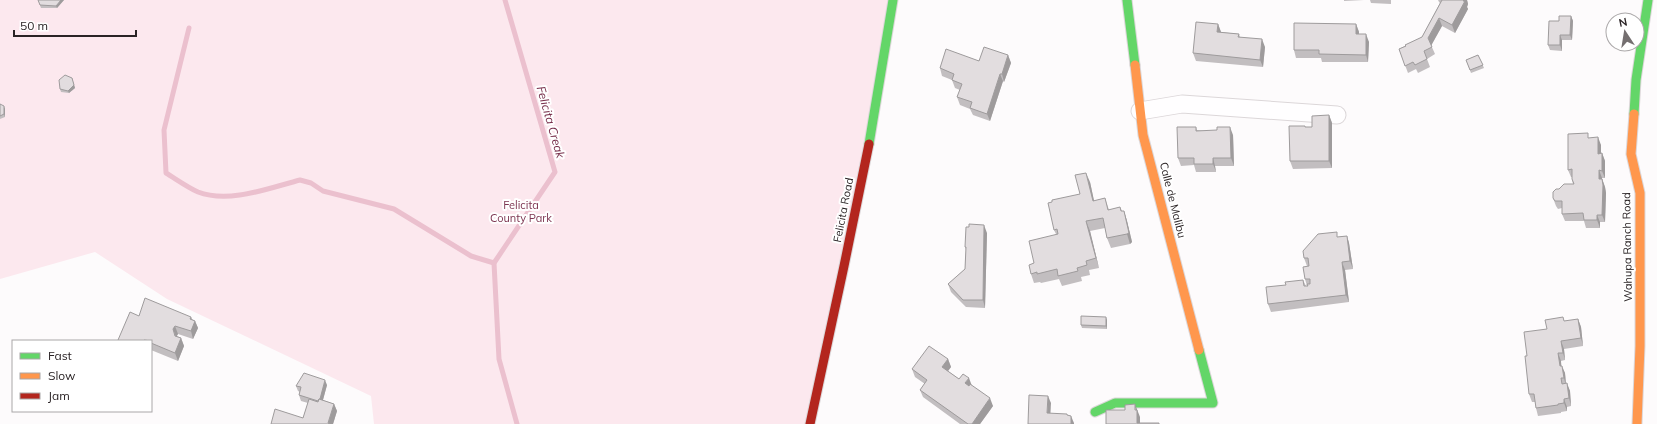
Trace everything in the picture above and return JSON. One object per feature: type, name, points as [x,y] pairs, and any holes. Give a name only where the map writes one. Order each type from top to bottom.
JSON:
[{"type":"street","name":"Felicita Road","points":[[810,424],[838,298],[866,158],[893,0]]},
{"type":"street","name":"Calle de Malibu","points":[[1095,412],[1115,404],[1213,403],[1143,135],[1127,0]]},
{"type":"street","name":"Wahupa Ranch Road","points":[[1637,424],[1640,346],[1640,193],[1631,154],[1636,80],[1648,0]]},
{"type":"street","points":[[1140,111],[1182,104],[1337,114]]},
{"type":"green space","name":"Felicita County Park","points":[[0,0],[893,0],[810,424],[374,424],[371,396],[167,299],[95,252],[0,279]]},
{"type":"building","points":[[38,0],[61,0],[56,6],[40,5]]},
{"type":"building","points":[[1442,0],[1465,1],[1452,25],[1439,18],[1428,38],[1432,47],[1424,51],[1427,59],[1415,65],[1413,62],[1405,66],[1399,49],[1422,37]]},
{"type":"building","points":[[1559,16],[1571,16],[1570,35],[1560,35],[1560,45],[1548,45],[1549,21],[1559,21]]},
{"type":"building","points":[[1196,22],[1218,24],[1217,32],[1239,34],[1238,37],[1262,39],[1260,60],[1193,53]]},
{"type":"building","points":[[1294,23],[1356,24],[1356,34],[1366,34],[1366,55],[1319,54],[1319,50],[1294,50]]},
{"type":"building","points":[[984,47],[1008,55],[987,114],[970,108],[972,102],[957,97],[962,84],[952,80],[954,74],[940,68],[946,49],[979,61]]},
{"type":"building","points":[[1478,55],[1483,65],[1470,70],[1466,60]]},
{"type":"building","points":[[65,75],[72,78],[74,85],[68,91],[60,89],[59,80]]},
{"type":"building","points":[[0,104],[4,106],[4,114],[0,116]]},
{"type":"building","points":[[1329,115],[1329,161],[1290,161],[1289,126],[1312,127],[1312,116]]},
{"type":"building","points":[[1177,127],[1196,127],[1196,131],[1217,130],[1217,127],[1230,127],[1231,158],[1213,158],[1213,164],[1194,164],[1194,158],[1178,158]]},
{"type":"building","points":[[1588,133],[1588,138],[1598,137],[1598,154],[1602,153],[1602,171],[1599,170],[1599,179],[1602,179],[1603,185],[1602,215],[1597,215],[1597,220],[1584,220],[1583,213],[1562,214],[1562,201],[1555,201],[1553,198],[1553,192],[1556,189],[1559,189],[1564,184],[1574,184],[1572,179],[1572,169],[1568,170],[1568,134]]},
{"type":"building","points":[[1086,173],[1093,201],[1105,198],[1108,210],[1120,207],[1121,211],[1124,211],[1129,233],[1107,238],[1103,218],[1086,221],[1096,258],[1086,261],[1087,265],[1077,268],[1078,271],[1058,276],[1057,269],[1031,274],[1029,265],[1034,263],[1029,241],[1058,234],[1057,229],[1054,230],[1048,203],[1052,202],[1052,200],[1080,194],[1075,175]]},
{"type":"building","points":[[969,224],[984,225],[983,300],[963,300],[948,284],[965,269],[966,227],[969,227]]},
{"type":"building","points":[[1337,232],[1337,237],[1347,236],[1350,261],[1342,262],[1346,295],[1268,304],[1266,287],[1286,285],[1285,282],[1303,280],[1304,286],[1308,286],[1307,284],[1310,284],[1310,279],[1305,279],[1303,267],[1309,266],[1308,258],[1304,258],[1303,251],[1318,234]]},
{"type":"building","points":[[145,298],[191,317],[190,319],[195,321],[191,331],[175,326],[173,329],[175,336],[181,338],[175,353],[152,343],[152,340],[118,340],[130,312],[139,316]]},
{"type":"building","points":[[1081,316],[1106,317],[1106,326],[1081,325]]},
{"type":"building","points":[[1563,317],[1564,321],[1578,319],[1581,338],[1561,341],[1563,353],[1558,353],[1564,378],[1561,378],[1562,384],[1567,383],[1569,398],[1564,399],[1564,403],[1558,405],[1536,408],[1534,394],[1529,394],[1524,332],[1547,329],[1545,320]]},
{"type":"building","points":[[929,346],[948,359],[942,367],[959,379],[963,374],[969,378],[965,383],[969,386],[970,384],[990,398],[972,424],[968,424],[920,390],[927,380],[912,369]]},
{"type":"building","points":[[304,373],[325,380],[320,399],[318,401],[299,395],[301,387],[296,386]]},
{"type":"building","points":[[1029,395],[1048,396],[1047,413],[1067,414],[1071,416],[1071,424],[1028,424]]},
{"type":"building","points":[[309,399],[318,402],[319,399],[334,404],[328,423],[330,424],[271,424],[275,409],[303,418]]},
{"type":"building","points":[[1135,404],[1135,410],[1137,410],[1137,423],[1159,424],[1106,424],[1106,410],[1125,410],[1125,405]]},
{"type":"waterway","name":"Felicita Creak","points":[[505,0],[555,172],[494,263],[499,359],[517,424]]},
{"type":"waterway","points":[[189,28],[164,130],[166,173],[198,192],[223,196],[249,194],[300,180],[311,183],[323,191],[394,209],[471,256],[494,263]]},
{"type":"traffic: fast","points":[[869,144],[893,0]]},
{"type":"traffic: fast","points":[[1127,0],[1135,65]]},
{"type":"traffic: fast","points":[[1634,114],[1636,80],[1648,0]]},
{"type":"traffic: fast","points":[[1095,412],[1115,403],[1213,403],[1199,350]]},
{"type":"traffic: slow","points":[[1135,65],[1143,135],[1199,350]]},
{"type":"traffic: slow","points":[[1634,114],[1631,154],[1640,193],[1640,346],[1637,424]]},
{"type":"traffic: jam","points":[[810,424],[869,144]]}]
